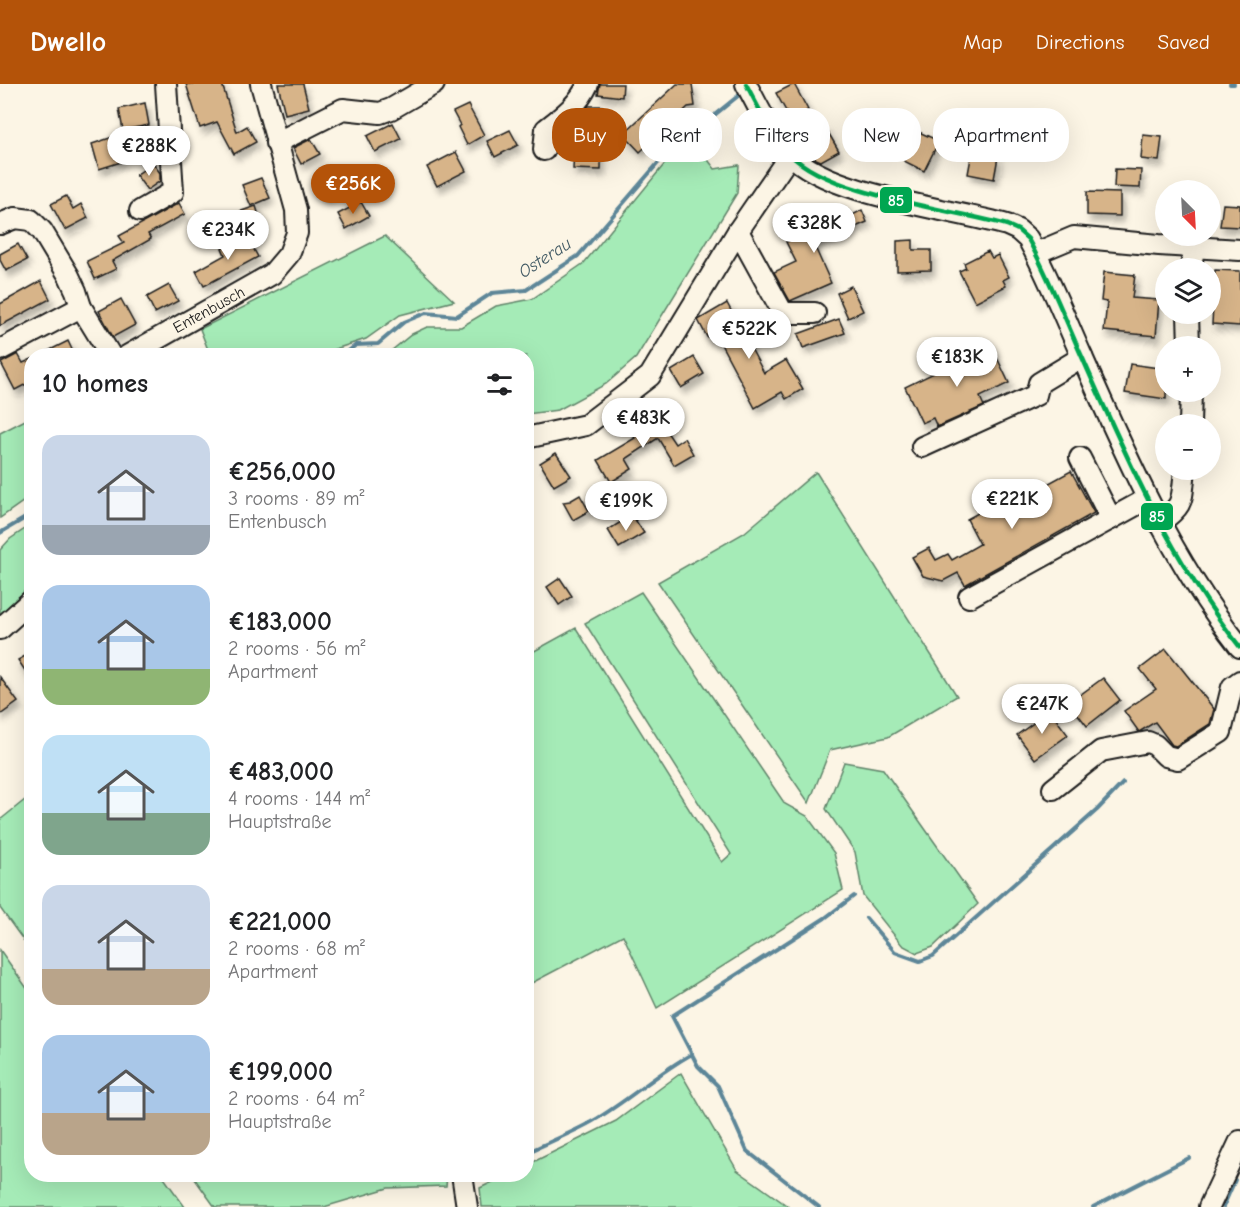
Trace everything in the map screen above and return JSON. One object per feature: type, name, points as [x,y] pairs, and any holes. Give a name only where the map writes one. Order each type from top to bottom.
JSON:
[{"type":"street","points":[[140,211],[173,192],[166,84]]},
{"type":"street","name":"Entenbusch","points":[[141,348],[272,274],[289,254],[297,233],[296,210],[261,84]]},
{"type":"street","points":[[276,143],[343,109],[380,113],[434,84]]},
{"type":"street","points":[[544,150],[546,129],[582,97],[588,84]]},
{"type":"street","points":[[749,89],[759,108]]},
{"type":"street","points":[[534,436],[586,425],[651,376],[738,231],[785,162]]},
{"type":"street","points":[[798,162],[826,178],[873,194],[1007,225],[1018,230],[1028,239],[1159,523],[1196,586],[1240,646]]},
{"type":"street","points":[[0,224],[15,218],[31,220],[42,231],[69,276],[81,307],[106,348]]},
{"type":"street","points":[[738,231],[783,313],[815,313]]},
{"type":"street","points":[[1036,253],[1074,237],[1240,250]]},
{"type":"street","points":[[1192,258],[1194,247]]},
{"type":"street","points":[[0,350],[81,307]]},
{"type":"street","points":[[922,447],[1036,395],[1040,382],[1082,357]]},
{"type":"street","points":[[1080,458],[1111,519]]},
{"type":"street","points":[[1159,523],[1176,511],[1181,504],[1184,480]]},
{"type":"street","points":[[969,597],[1147,499]]},
{"type":"street","points":[[0,629],[24,607]]},
{"type":"street","points":[[1053,789],[1101,751],[1148,741],[1167,756],[1178,759],[1221,732],[1232,687],[1240,681]]},
{"type":"street","points":[[1209,1207],[1240,1141]]},
{"type":"street","points":[[464,1182],[467,1207]]},
{"type":"green space","points":[[666,162],[710,162],[715,169],[739,165],[737,193],[636,358],[606,384],[558,410],[534,413],[534,348],[395,348],[412,334],[427,327],[461,327],[496,306],[532,299],[584,263]]},
{"type":"green space","points":[[385,236],[454,301],[400,315],[366,339],[338,348],[207,348],[200,329]]},
{"type":"green space","points":[[24,421],[24,501],[0,518],[0,433]]},
{"type":"green space","points":[[816,472],[957,696],[888,737],[830,750],[809,803],[658,582],[744,533]]},
{"type":"green space","points":[[24,530],[24,593],[0,615],[0,550],[10,539]]},
{"type":"green space","points":[[641,592],[785,804],[807,816],[834,853],[843,890],[657,1008],[623,935],[534,982],[534,651],[576,628],[722,862],[731,854],[585,623]]},
{"type":"green space","points":[[844,762],[883,769],[978,904],[933,947],[917,953],[902,945],[863,896],[855,852],[826,809]]},
{"type":"green space","points":[[24,801],[24,941],[0,908],[0,820]]},
{"type":"green space","points":[[0,950],[24,984],[24,1182],[167,1182],[185,1207],[0,1207]]},
{"type":"green space","points":[[681,1073],[737,1170],[789,1207],[482,1207],[480,1188],[492,1182],[534,1182],[534,1162],[616,1121]]},
{"type":"green space","points":[[197,1182],[446,1182],[446,1186],[388,1188],[324,1207],[215,1207]]},
{"type":"building","points":[[186,84],[222,84],[237,132],[247,126],[256,142],[234,154],[217,122],[200,128]]},
{"type":"building","points":[[278,84],[303,84],[309,108],[285,114]]},
{"type":"building","points":[[600,84],[623,84],[622,97],[598,94]]},
{"type":"building","points":[[677,84],[692,84],[695,106],[651,108]]},
{"type":"building","points":[[794,84],[807,108],[784,108],[776,93]]},
{"type":"building","points":[[145,103],[149,125],[123,130],[119,109]]},
{"type":"building","points":[[468,105],[484,135],[467,145],[453,112]]},
{"type":"building","points":[[589,106],[602,106],[602,108],[587,108]]},
{"type":"building","points":[[639,119],[639,151],[627,138],[627,130]]},
{"type":"building","points":[[393,123],[401,139],[375,152],[367,136]]},
{"type":"building","points":[[510,130],[518,145],[495,157],[487,141]]},
{"type":"building","points":[[921,133],[933,138],[933,153],[924,171],[906,162],[921,162]]},
{"type":"building","points":[[1143,135],[1162,137],[1159,161],[1141,159]]},
{"type":"building","points":[[830,136],[839,151],[830,156]]},
{"type":"building","points":[[113,137],[121,162],[99,169],[92,144]]},
{"type":"building","points":[[311,139],[320,154],[301,164],[293,148]]},
{"type":"building","points":[[456,152],[466,171],[437,186],[427,167]]},
{"type":"building","points":[[573,162],[601,162],[601,170],[573,169]]},
{"type":"building","points":[[970,162],[997,162],[994,179],[968,174]]},
{"type":"building","points":[[153,163],[160,173],[160,181],[147,190],[136,175]]},
{"type":"building","points":[[339,169],[348,185],[324,198],[315,182]]},
{"type":"building","points":[[1115,169],[1141,170],[1140,188],[1114,187]]},
{"type":"building","points":[[261,178],[270,198],[251,206],[242,185]]},
{"type":"building","points":[[1087,192],[1120,193],[1120,216],[1087,215]]},
{"type":"building","points":[[66,196],[73,209],[81,204],[88,218],[65,230],[51,204]]},
{"type":"building","points":[[361,202],[369,216],[346,229],[338,214]]},
{"type":"building","points":[[179,203],[185,214],[148,234],[151,239],[112,261],[116,269],[95,279],[87,261],[124,243],[119,236]]},
{"type":"building","points":[[1223,204],[1240,205],[1240,227],[1221,226]]},
{"type":"building","points":[[256,206],[260,219],[238,227],[233,214]]},
{"type":"building","points":[[842,207],[847,218],[862,210],[867,222],[814,245],[831,283],[790,301],[774,272],[796,262],[786,242],[821,224],[818,218]]},
{"type":"building","points":[[246,235],[258,257],[204,286],[196,271],[225,255],[222,248]]},
{"type":"building","points":[[913,240],[913,250],[931,250],[931,270],[897,271],[897,241]]},
{"type":"building","points":[[18,244],[27,260],[6,271],[0,260],[0,254]]},
{"type":"building","points":[[988,251],[992,258],[998,255],[1009,277],[1003,280],[1006,286],[975,302],[959,271],[966,268],[964,263]]},
{"type":"building","points":[[1221,270],[1240,271],[1240,326],[1212,324],[1221,324]]},
{"type":"building","points":[[1104,272],[1135,275],[1132,298],[1155,300],[1156,336],[1104,331],[1107,302],[1101,301]]},
{"type":"building","points":[[41,281],[50,299],[0,326],[0,304]]},
{"type":"building","points":[[169,285],[178,301],[155,313],[147,297]]},
{"type":"building","points":[[851,286],[863,311],[848,318],[837,293]]},
{"type":"building","points":[[121,299],[135,325],[113,337],[99,311]]},
{"type":"building","points":[[727,303],[764,373],[786,360],[803,389],[786,399],[782,392],[755,408],[715,333],[707,337],[698,320]]},
{"type":"building","points":[[839,319],[845,333],[803,348],[798,334]]},
{"type":"building","points":[[68,341],[71,348],[54,348]]},
{"type":"building","points":[[991,345],[1009,383],[980,397],[984,406],[937,427],[933,418],[922,423],[905,387]]},
{"type":"building","points":[[18,354],[24,363],[24,385],[15,390],[1,363]]},
{"type":"building","points":[[694,357],[704,374],[681,388],[671,371]]},
{"type":"building","points":[[1130,364],[1155,367],[1155,397],[1125,393]]},
{"type":"building","points":[[657,417],[675,444],[684,438],[693,454],[674,465],[658,438],[626,459],[632,469],[611,482],[598,460],[635,438],[632,433]]},
{"type":"building","points":[[556,453],[571,476],[554,486],[540,463]]},
{"type":"building","points":[[1071,471],[1094,513],[965,585],[958,573],[943,581],[923,576],[912,557],[929,548],[936,560],[948,554],[952,560],[980,544],[967,519],[998,502],[1002,509]]},
{"type":"building","points":[[580,495],[589,511],[573,520],[563,502]]},
{"type":"building","points":[[632,515],[644,533],[619,548],[608,530]]},
{"type":"building","points":[[560,578],[572,596],[559,605],[547,587]]},
{"type":"building","points":[[1166,649],[1214,709],[1210,724],[1176,746],[1172,745],[1155,722],[1139,732],[1124,711],[1156,689],[1140,669]]},
{"type":"building","points":[[24,657],[24,669],[18,660]]},
{"type":"building","points":[[0,677],[18,702],[0,715]]},
{"type":"building","points":[[1103,678],[1120,700],[1087,726],[1069,703]]},
{"type":"building","points":[[1050,711],[1068,735],[1035,759],[1017,735]]},
{"type":"waterway","name":"Osterau","points":[[352,348],[356,345],[378,344],[404,322],[426,313],[457,316],[492,293],[526,290],[578,256],[665,155],[743,92]]},
{"type":"waterway","name":"Osterau","points":[[0,533],[24,519]]},
{"type":"waterway","points":[[866,918],[895,952],[920,961],[933,956],[1097,810],[1123,783]]},
{"type":"waterway","points":[[819,1207],[747,1151],[718,1086],[698,1066],[672,1016],[825,918],[854,896]]},
{"type":"waterway","points":[[534,1149],[593,1121],[692,1054]]},
{"type":"waterway","points":[[1093,1207],[1189,1158]]},
{"type":"waterway","points":[[1223,1207],[1235,1180]]},
{"type":"transit line","name":"85","points":[[746,84],[777,138],[790,154],[808,168],[832,180],[892,199],[1007,225],[1018,230],[1028,239],[1152,508],[1193,580],[1240,647]]}]
